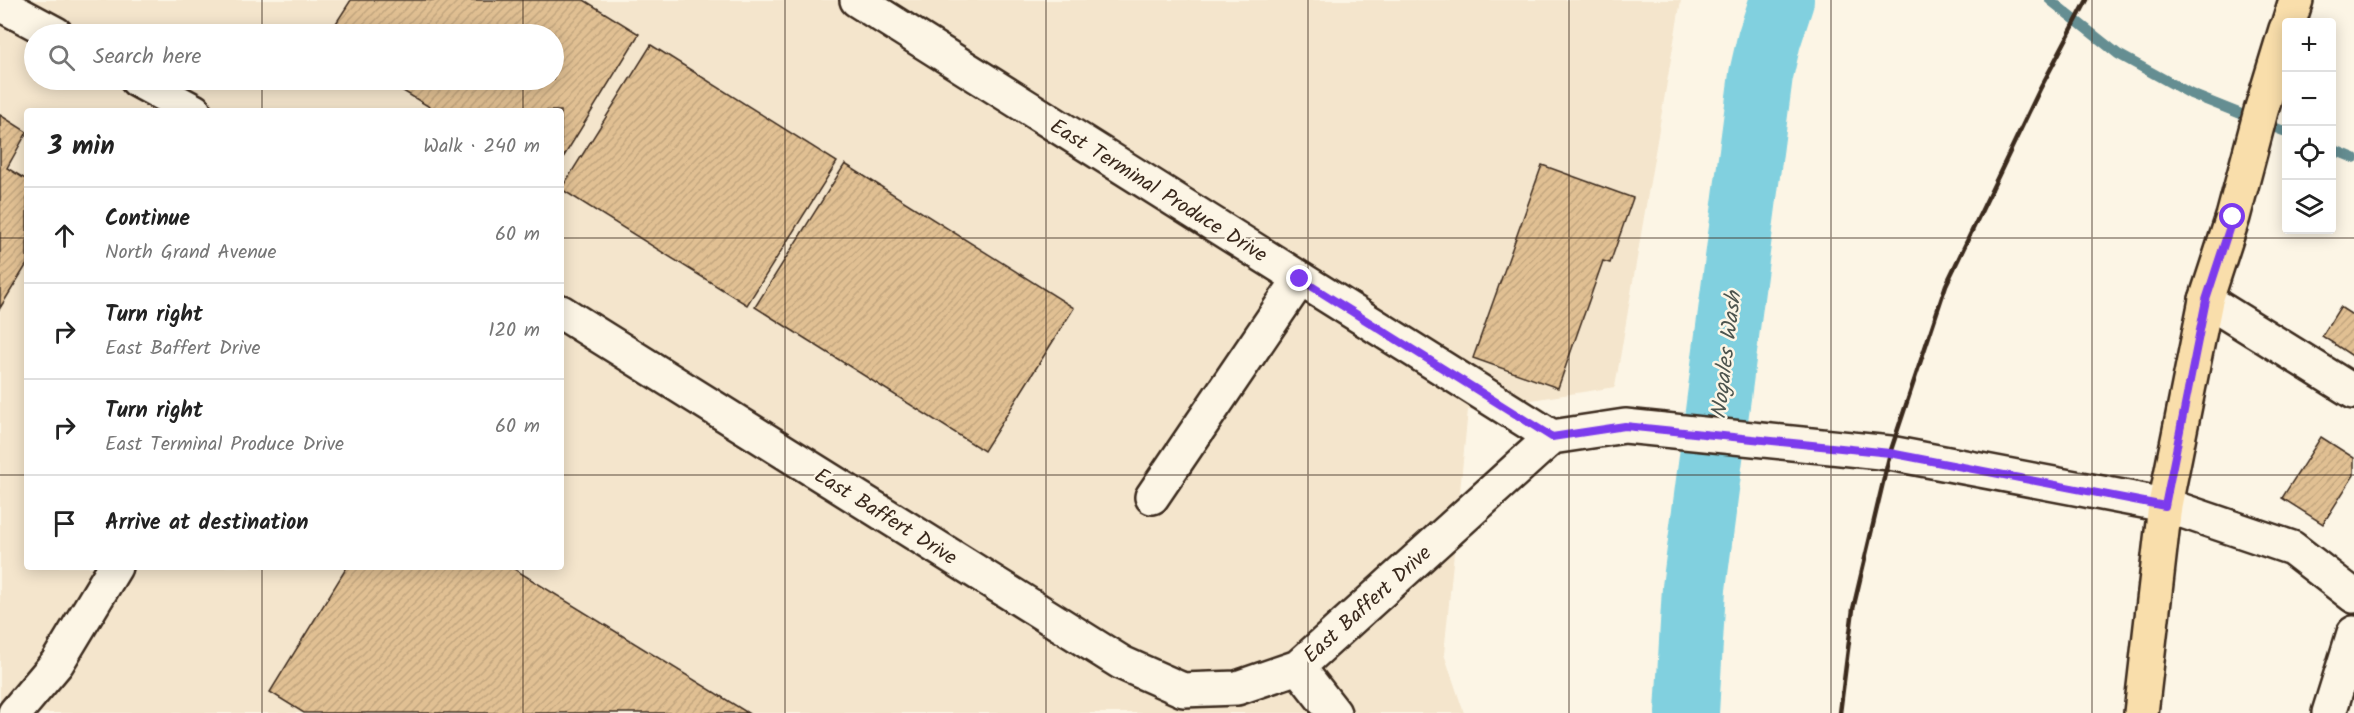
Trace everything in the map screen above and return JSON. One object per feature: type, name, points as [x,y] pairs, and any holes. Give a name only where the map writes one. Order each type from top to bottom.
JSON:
[{"type":"main road","points":[[2141,713],[2165,506],[2206,300],[2233,217],[2261,111],[2291,14]]},
{"type":"street","name":"East Terminal Produce Drive","points":[[857,0],[1552,437]]},
{"type":"street","points":[[0,4],[37,24]]},
{"type":"street","points":[[155,90],[188,108]]},
{"type":"street","points":[[1152,497],[1300,279]]},
{"type":"street","points":[[2206,300],[2354,392]]},
{"type":"street","name":"East Baffert Drive","points":[[564,314],[1122,663],[1183,690],[1237,688],[1298,667],[1552,437]]},
{"type":"street","points":[[1552,437],[1625,426],[1890,453],[2165,506],[2292,548],[2354,596]]},
{"type":"street","points":[[15,713],[57,663],[113,570]]},
{"type":"street","points":[[2329,713],[2354,633]]},
{"type":"street","points":[[1298,667],[1334,713]]},
{"type":"shaded area","points":[[0,0],[1681,0],[1615,387],[1468,410],[1444,654],[1464,713],[0,713]]},
{"type":"building","points":[[351,0],[584,0],[639,34],[564,156],[564,108],[431,108],[401,90],[564,90],[564,24],[335,24]]},
{"type":"building","points":[[651,45],[837,162],[747,305],[564,191],[564,184]]},
{"type":"building","points":[[0,115],[24,130],[24,137],[7,168],[24,178],[24,269],[0,308]]},
{"type":"building","points":[[845,164],[1074,308],[984,451],[755,307]]},
{"type":"building","points":[[1542,165],[1633,198],[1610,263],[1603,261],[1558,388],[1473,358]]},
{"type":"building","points":[[2340,307],[2354,316],[2354,357],[2322,336]]},
{"type":"building","points":[[2321,437],[2354,458],[2354,475],[2323,524],[2282,498]]},
{"type":"building","points":[[345,570],[516,570],[748,713],[304,713],[270,692]]},
{"type":"waterway","name":"Nogales Wash","points":[[1687,713],[1694,588],[1761,75],[1782,0]]},
{"type":"waterway","points":[[1779,7],[1797,0]]},
{"type":"waterway","points":[[2050,0],[2118,54],[2191,94],[2282,130]]},
{"type":"waterway","points":[[2336,151],[2354,158]]},
{"type":"railway","points":[[1840,713],[1853,609],[1890,453],[1946,285],[2040,89],[2087,0]]},
{"type":"route","points":[[1300,279],[1552,437],[1625,426],[1890,453],[2165,506],[2206,300],[2233,217]]}]
